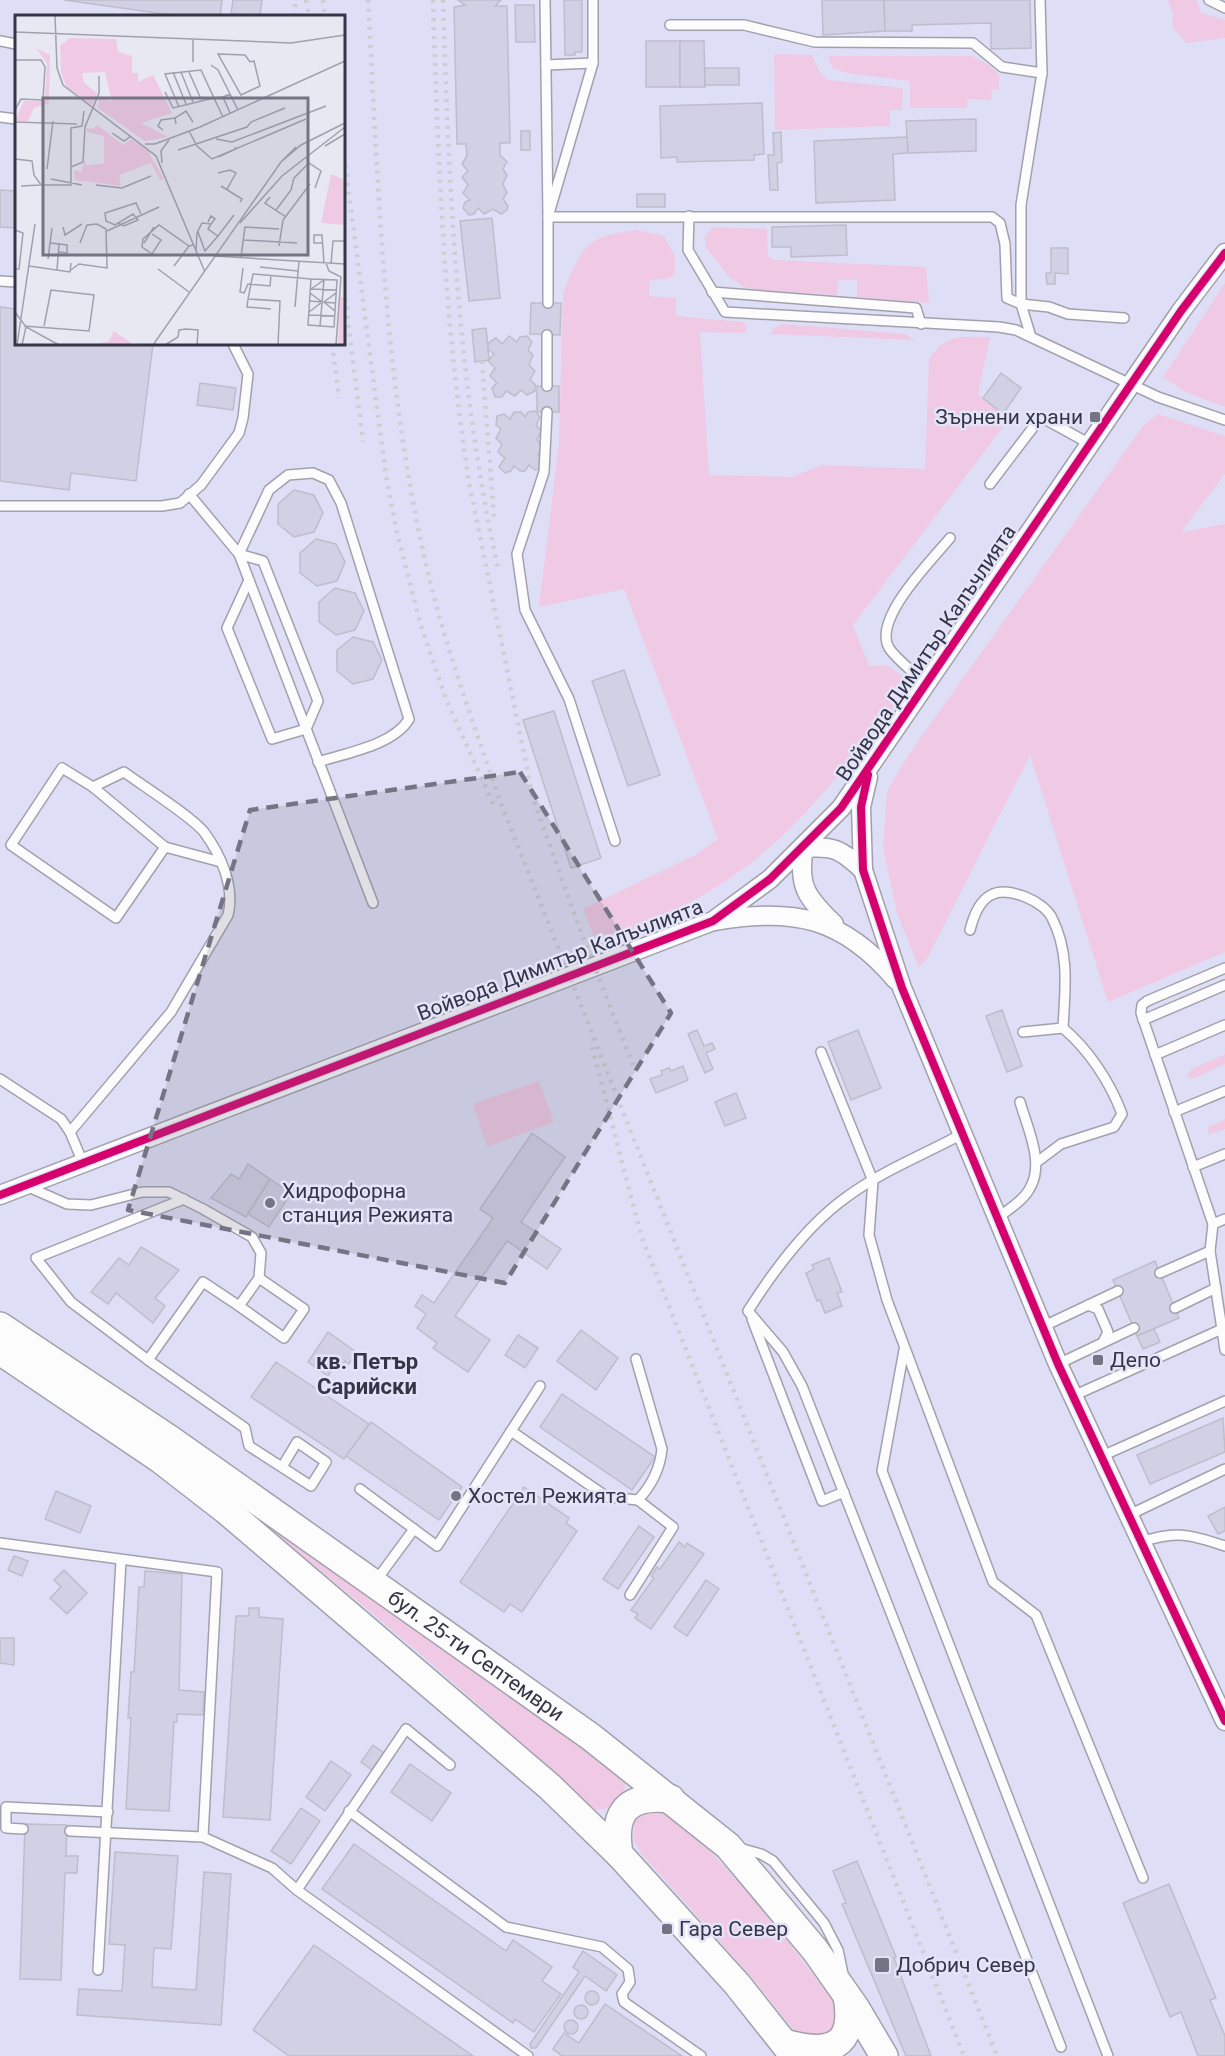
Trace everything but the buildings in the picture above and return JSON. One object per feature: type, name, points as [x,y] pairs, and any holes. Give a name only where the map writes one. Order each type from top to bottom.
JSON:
[{"type":"main road","name":"бул. 25-ти Септември","points":[[0,1326],[171,1440],[591,1737],[728,1846],[815,1950],[847,1994],[884,2056]]},
{"type":"main road","name":"бул. 25-ти Септември","points":[[0,1351],[160,1459],[227,1511],[550,1787],[619,1854],[737,1984],[787,2052]]},
{"type":"main road","points":[[619,1854],[618,1822],[624,1810],[634,1802],[650,1797],[671,1800]]},
{"type":"main road","points":[[787,2052],[815,2055],[830,2052],[843,2042],[849,2024],[847,1994]]},
{"type":"street","name":"Войвода Димитър Калъчлията","points":[[0,1195],[713,921],[770,879],[804,848],[841,808],[1181,311],[1225,253]]},
{"type":"street","points":[[870,766],[861,807],[863,870],[902,988],[1058,1364],[1225,1721]]},
{"type":"street","points":[[863,870],[843,851],[829,846],[804,848],[800,871],[810,901],[839,929],[880,961],[902,988]]},
{"type":"street","points":[[713,921],[749,915],[777,914],[810,918],[839,929]]},
{"type":"lane","points":[[545,0],[548,303]]},
{"type":"lane","points":[[548,217],[593,63],[593,0]]},
{"type":"lane","points":[[1031,337],[1021,304],[1021,205],[1042,73],[1040,0]]},
{"type":"lane","points":[[1209,0],[1225,8]]},
{"type":"lane","points":[[670,26],[744,26],[815,42],[973,43],[1002,67],[1042,73]]},
{"type":"lane","points":[[0,42],[15,44]]},
{"type":"lane","points":[[546,65],[593,63]]},
{"type":"lane","points":[[0,117],[15,119]]},
{"type":"lane","points":[[689,216],[688,250],[724,312],[999,327],[1031,337],[1131,385],[1225,420]]},
{"type":"lane","points":[[548,217],[992,217],[1000,223],[1005,244],[1007,298],[1021,304],[1049,307],[1068,314],[1124,318]]},
{"type":"lane","points":[[0,281],[15,282]]},
{"type":"lane","points":[[712,292],[916,308],[921,324]]},
{"type":"lane","points":[[547,335],[547,386]]},
{"type":"lane","points":[[0,506],[162,506],[180,503],[201,485],[238,433],[243,418],[248,374],[234,345]]},
{"type":"lane","points":[[547,412],[544,472],[518,554],[525,610],[569,699],[615,841]]},
{"type":"lane","points":[[990,484],[1041,417],[1090,444]]},
{"type":"lane","points":[[238,554],[269,490],[288,476],[313,473],[329,480],[341,503],[409,719],[403,729],[379,741],[318,762]]},
{"type":"lane","points":[[189,494],[238,554],[373,903]]},
{"type":"lane","points":[[926,684],[889,647],[885,628],[898,602],[950,538]]},
{"type":"lane","points":[[238,554],[263,561],[318,701],[306,729]]},
{"type":"lane","points":[[249,580],[227,628],[272,739],[306,729]]},
{"type":"lane","points":[[165,847],[117,918],[11,845],[62,768],[93,787],[165,847],[221,862]]},
{"type":"lane","points":[[70,1132],[171,1012],[228,915],[232,898],[221,862],[203,831],[124,772],[93,787]]},
{"type":"lane","points":[[970,930],[973,916],[989,895],[1001,891],[1029,898],[1051,915],[1066,965],[1063,1028]]},
{"type":"lane","points":[[1225,968],[1142,1005],[1143,1020],[1213,1224],[1210,1251],[1225,1350]]},
{"type":"lane","points":[[1143,1020],[1225,985]]},
{"type":"lane","points":[[1155,1055],[1225,1025]]},
{"type":"lane","points":[[1023,1032],[1063,1028],[1080,1043],[1116,1096],[1122,1114],[1114,1127],[1061,1144],[1036,1162]]},
{"type":"lane","points":[[821,1052],[873,1181],[869,1235],[886,1300],[993,1582],[1036,1615],[1143,1878]]},
{"type":"lane","points":[[0,1079],[61,1119],[70,1132],[82,1163]]},
{"type":"lane","points":[[1174,1112],[1225,1091]]},
{"type":"lane","points":[[997,1219],[1024,1196],[1032,1185],[1036,1162],[1020,1102]]},
{"type":"lane","points":[[748,1311],[760,1292],[816,1224],[848,1196],[962,1134]]},
{"type":"lane","points":[[1193,1167],[1225,1154]]},
{"type":"lane","points":[[24,1185],[67,1204],[91,1205],[142,1192],[169,1192],[252,1237],[261,1253],[259,1278],[239,1306]]},
{"type":"lane","points":[[184,1199],[36,1258],[71,1302],[148,1360],[245,1428],[249,1446],[311,1486],[326,1462],[297,1442],[282,1467]]},
{"type":"lane","points":[[1213,1224],[1225,1219]]},
{"type":"lane","points":[[1160,1273],[1210,1251]]},
{"type":"lane","points":[[148,1360],[203,1282],[284,1338],[304,1309],[259,1278]]},
{"type":"lane","points":[[1175,1308],[1216,1288]]},
{"type":"lane","points":[[1042,1327],[1118,1291]]},
{"type":"lane","points":[[1088,1305],[1098,1309],[1108,1332],[1103,1342]]},
{"type":"lane","points":[[748,1311],[783,1352],[802,1386],[1061,2047]]},
{"type":"lane","points":[[748,1311],[822,1501],[844,1492]]},
{"type":"lane","points":[[1058,1364],[1134,1328]]},
{"type":"lane","points":[[1073,1396],[1223,1328]]},
{"type":"lane","points":[[904,1347],[882,1470],[1108,2056]]},
{"type":"lane","points":[[636,1359],[662,1449],[661,1463],[649,1489],[638,1500]]},
{"type":"lane","points":[[360,1489],[437,1546],[540,1386]]},
{"type":"lane","points":[[1102,1456],[1225,1401]]},
{"type":"lane","points":[[512,1431],[607,1497],[638,1500],[673,1527],[630,1595]]},
{"type":"lane","points":[[1129,1515],[1225,1469]]},
{"type":"lane","points":[[374,1584],[414,1529]]},
{"type":"lane","points":[[1142,1542],[1162,1535],[1190,1534],[1225,1546]]},
{"type":"lane","points":[[0,1543],[121,1561],[217,1572],[203,1837]]},
{"type":"lane","points":[[98,1970],[121,1561]]},
{"type":"lane","points":[[297,1890],[406,1729],[450,1765]]},
{"type":"lane","points":[[23,1829],[6,1828],[6,1807],[108,1812]]},
{"type":"lane","points":[[349,1811],[506,1927],[602,1947],[626,1966],[630,1973],[630,1982],[622,1994],[624,2002],[701,2056]]},
{"type":"lane","points":[[70,1831],[203,1837],[272,1868],[297,1890],[528,2056]]},
{"type":"highlighted area","points":[[520,772],[671,1013],[505,1283],[128,1210],[250,810]]},
{"type":"shaded area","points":[[0,0],[1225,0],[1225,2056],[0,2056]]},
{"type":"shaded area","points":[[1168,0],[1196,0],[1201,13],[1225,20],[1225,38],[1187,43],[1172,26],[1173,14]]},
{"type":"shaded area","points":[[774,54],[812,55],[819,71],[828,80],[903,88],[902,110],[890,110],[890,126],[775,130]]},
{"type":"shaded area","points":[[828,56],[972,56],[989,65],[999,75],[999,90],[992,89],[991,100],[967,99],[967,108],[910,108],[910,81],[847,73],[832,68]]},
{"type":"shaded area","points":[[713,227],[767,229],[768,256],[773,260],[926,267],[929,303],[857,297],[857,280],[838,280],[837,295],[765,291],[744,287],[729,277],[705,246],[705,237]]},
{"type":"shaded area","points":[[637,230],[664,236],[675,256],[675,275],[665,279],[650,280],[649,296],[676,298],[676,316],[743,322],[747,326],[745,333],[700,332],[709,475],[792,477],[822,465],[925,469],[929,358],[942,344],[956,338],[990,337],[978,394],[1009,419],[853,625],[869,666],[888,665],[904,678],[899,697],[880,725],[817,800],[753,862],[701,896],[651,922],[625,932],[594,937],[583,909],[695,855],[718,839],[624,589],[539,607],[559,443],[563,293],[575,264],[588,246],[607,236]]},
{"type":"shaded area","points":[[1225,283],[1225,407],[1185,392],[1163,377]]},
{"type":"shaded area","points":[[784,324],[906,334],[914,340],[770,334],[774,328]]},
{"type":"shaded area","points":[[1158,414],[1225,436],[1225,474],[1181,532],[1225,524],[1225,952],[1108,1002],[1030,755],[928,957],[919,968],[897,913],[883,848],[887,791],[909,754],[1143,426]]},
{"type":"shaded area","points":[[1225,1054],[1225,1064],[1192,1079],[1186,1076],[1192,1069]]},
{"type":"shaded area","points":[[539,1081],[554,1122],[487,1147],[473,1104]]},
{"type":"shaded area","points":[[1225,1119],[1225,1129],[1210,1134],[1207,1131],[1210,1126]]},
{"type":"shaded area","points":[[188,1466],[627,1778],[620,1797],[610,1807],[598,1810],[580,1802],[498,1722],[409,1644]]},
{"type":"shaded area","points":[[652,1809],[666,1811],[715,1856],[763,1908],[839,2009],[827,2044],[795,2032],[753,1979],[641,1853],[634,1840],[634,1823],[640,1815]]},
{"type":"railway","points":[[295,0],[295,15]]},
{"type":"railway","points":[[306,0],[309,15]]},
{"type":"railway","points":[[323,0],[325,15]]},
{"type":"railway","points":[[368,0],[384,270],[398,404],[420,537],[446,639],[502,806],[997,2056]]},
{"type":"railway","points":[[433,0],[437,121],[448,301],[460,422],[469,482],[533,798],[579,927],[633,1065]]},
{"type":"railway","points":[[443,0],[448,143],[457,286],[473,428],[498,569]]},
{"type":"railway","points":[[345,164],[386,476],[397,533],[421,626],[446,699],[495,808]]},
{"type":"railway","points":[[345,297],[363,442]]},
{"type":"railway","points":[[332,345],[339,398]]},
{"type":"railway","points":[[482,361],[494,517]]},
{"type":"railway","points":[[592,1047],[641,1235],[964,2056]]},
{"type":"cycle path","points":[[0,1195],[713,921],[770,879],[841,808],[1181,311],[1225,253]]},
{"type":"cycle path","points":[[868,775],[861,807],[863,870],[902,988],[1058,1364],[1225,1721]]},
{"type":"place","name":"Зърнени храни","points":[[1095,417]]},
{"type":"place","name":"Хидрофорна станция Режията","points":[[270,1203]]},
{"type":"place","name":"Депо","points":[[1098,1360]]},
{"type":"place","name":"Хостел Режията","points":[[456,1496]]},
{"type":"place","name":"Гара Север","points":[[667,1929]]},
{"type":"place","name":"Добрич Север","points":[[882,1965]]},
{"type":"district","name":"кв. Петър Сарийски","points":[[367,1374]]}]
